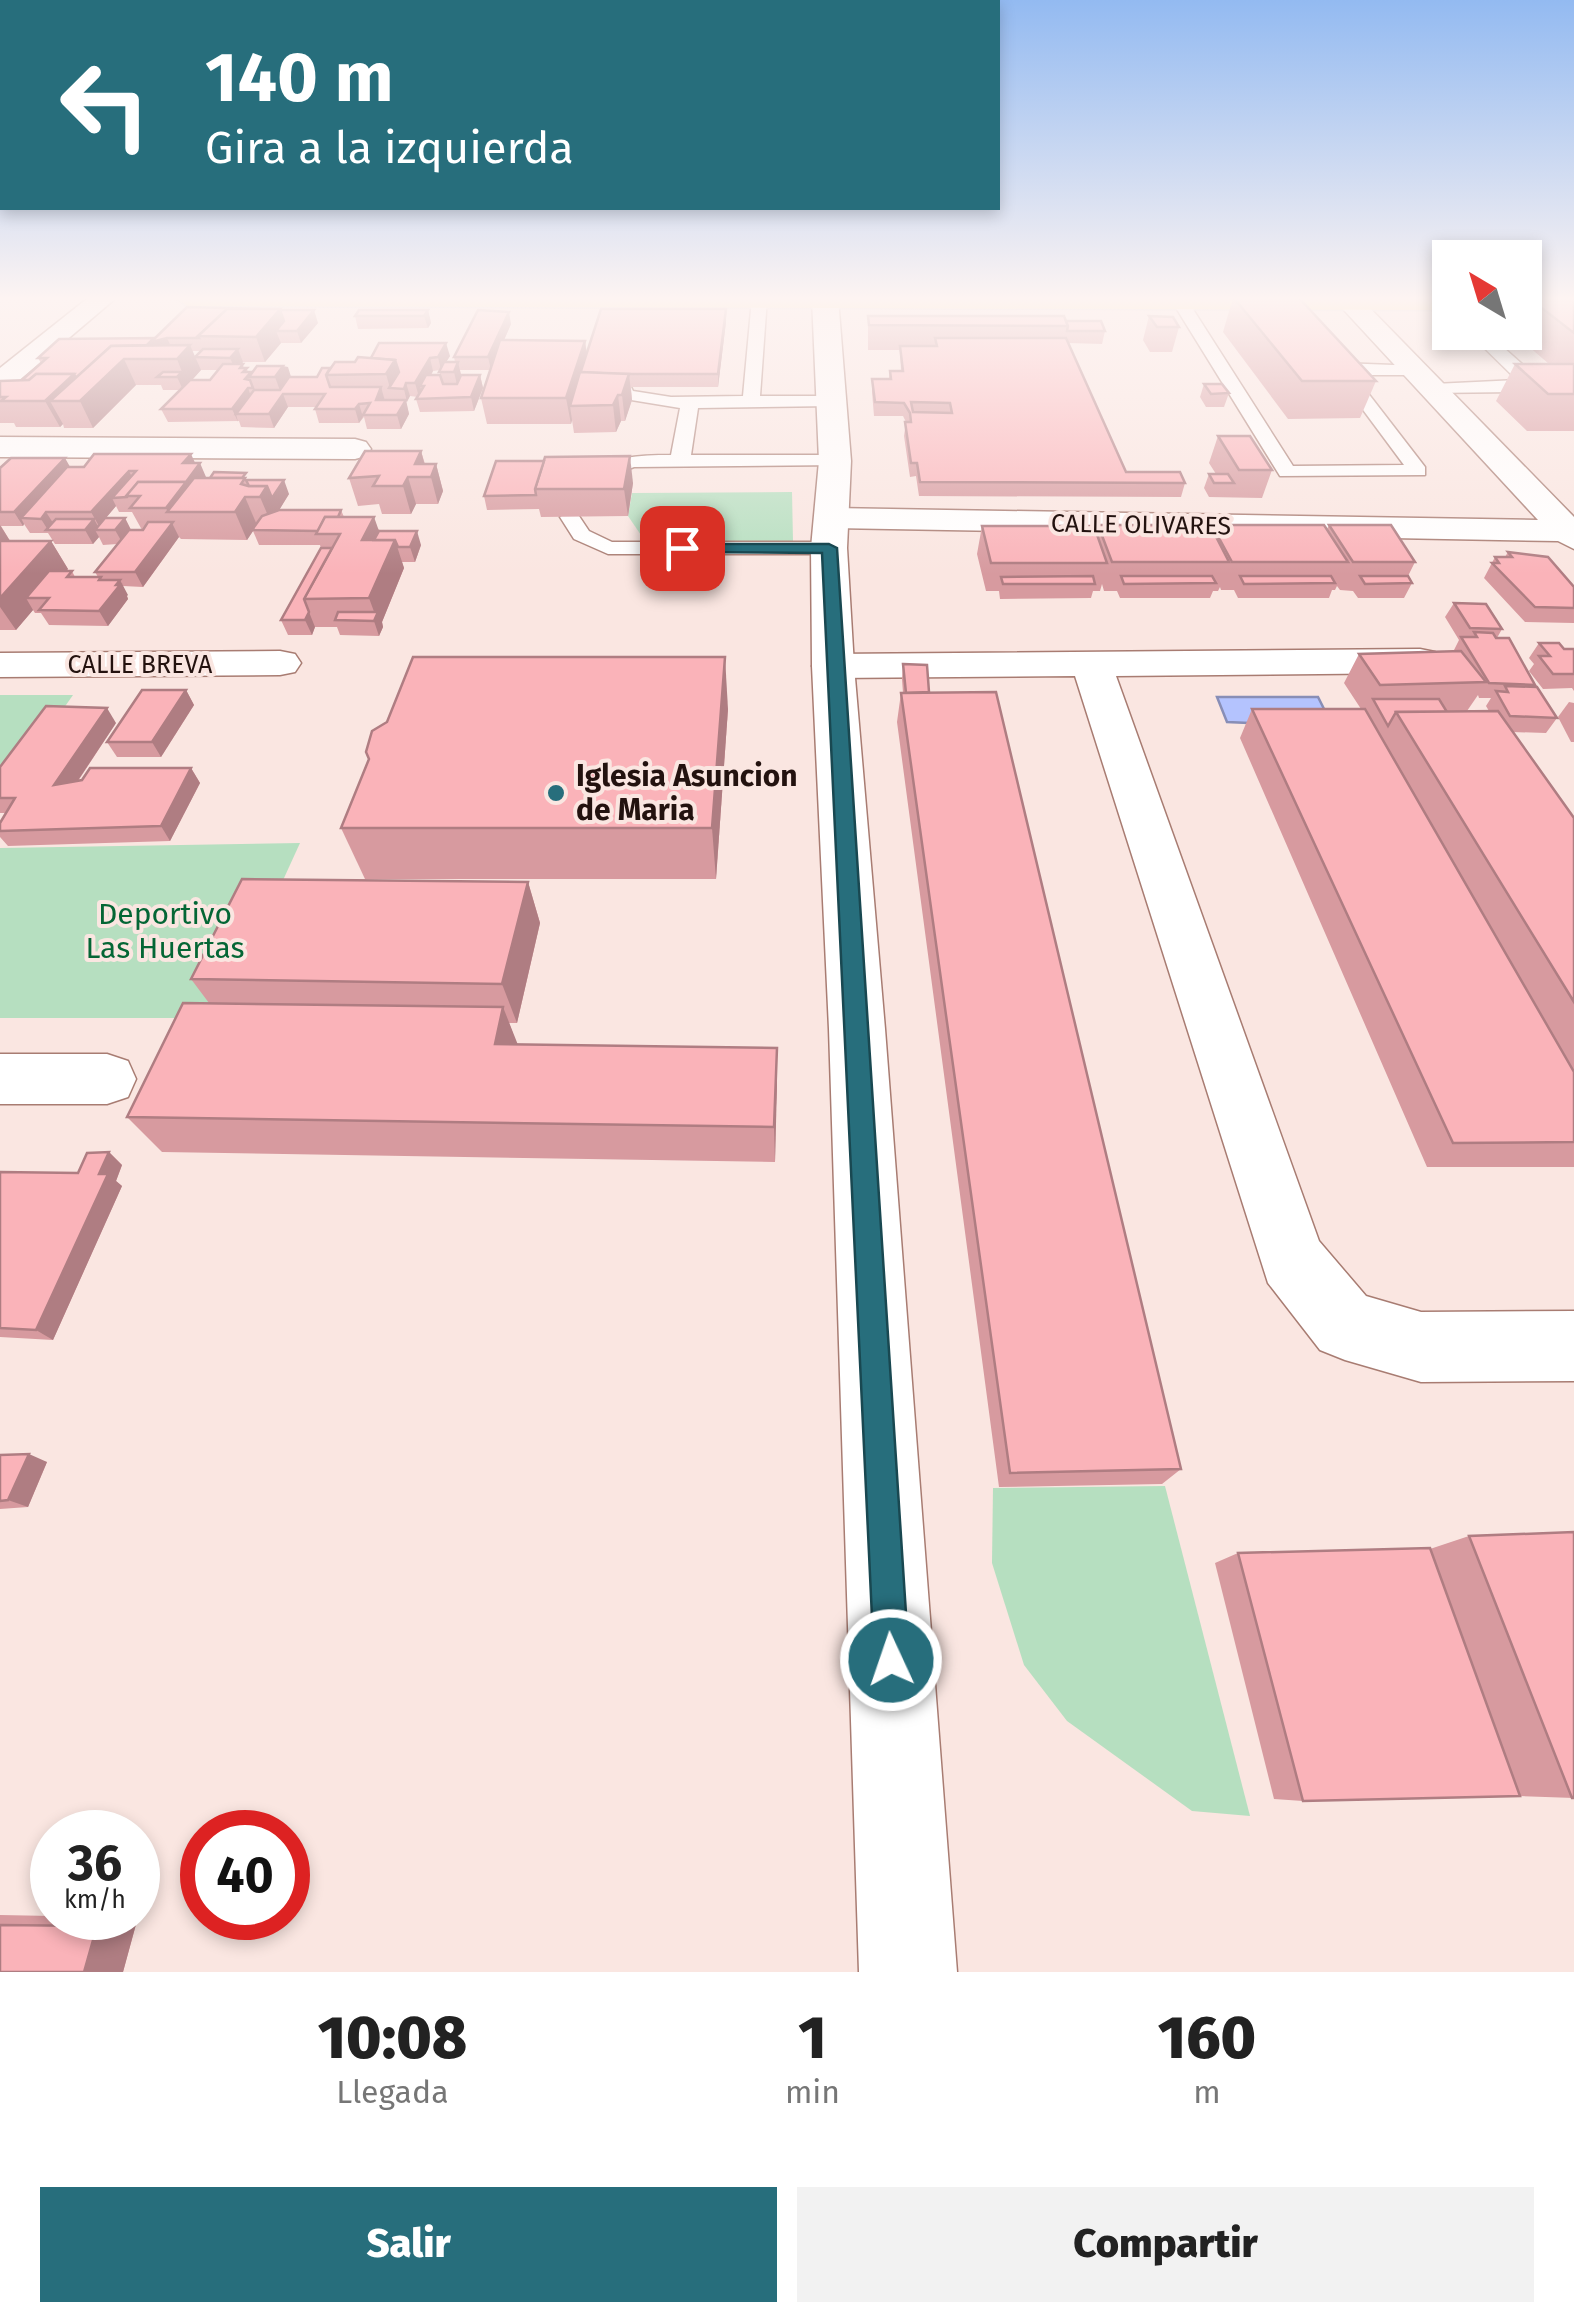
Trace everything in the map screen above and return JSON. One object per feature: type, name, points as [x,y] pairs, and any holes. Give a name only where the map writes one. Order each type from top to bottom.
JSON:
[{"type":"street","points":[[831,390],[833,666],[858,1028],[908,1972]]},
{"type":"street","points":[[1435,390],[1571,534]]},
{"type":"street","points":[[0,447],[355,449]]},
{"type":"street","name":"CALLE OLIVARES","points":[[833,509],[1571,534]]},
{"type":"street","points":[[833,666],[1420,661]]},
{"type":"street","name":"CALLE BREVA","points":[[0,665],[280,663]]},
{"type":"street","points":[[1091,663],[1292,1260],[1346,1326],[1422,1347],[1574,1346]]},
{"type":"street","points":[[0,1079],[107,1079]]},
{"type":"lane","points":[[623,390],[637,398],[690,403],[832,400]]},
{"type":"lane","points":[[750,401],[751,390]]},
{"type":"lane","points":[[1236,390],[1287,472],[1418,471],[1357,390]]},
{"type":"lane","points":[[680,461],[690,403]]},
{"type":"lane","points":[[579,484],[603,469],[633,461],[680,461],[833,509]]},
{"type":"lane","points":[[570,517],[581,536],[608,548],[833,509]]},
{"type":"green space","points":[[792,492],[793,541],[645,541],[628,516],[632,493]]},
{"type":"green space","points":[[0,695],[73,695],[0,799]]},
{"type":"green space","name":"Deportivo Las Huertas","points":[[300,843],[220,1018],[0,1018],[0,848]]},
{"type":"green space","points":[[1165,1486],[1250,1816],[1192,1811],[1067,1721],[1024,1665],[992,1563],[993,1488]]},
{"type":"water","points":[[1217,697],[1318,697],[1333,727],[1227,722]]},
{"type":"building","points":[[0,390],[57,390],[45,401],[1,401],[6,397],[0,397]]},
{"type":"building","points":[[62,390],[91,390],[80,401],[50,401]]},
{"type":"building","points":[[180,390],[246,390],[232,409],[161,409]]},
{"type":"building","points":[[254,390],[380,390],[376,400],[406,400],[397,415],[363,415],[370,403],[359,404],[355,409],[315,409],[325,394],[283,394],[269,414],[236,414]]},
{"type":"building","points":[[422,390],[474,390],[471,397],[416,399]]},
{"type":"building","points":[[484,390],[569,390],[566,398],[481,398]]},
{"type":"building","points":[[575,390],[624,390],[613,405],[570,406]]},
{"type":"building","points":[[873,390],[1089,390],[1126,472],[1180,472],[1185,483],[920,482],[917,463],[911,463],[905,422],[911,422],[910,413],[904,403],[875,402]],"holes":[[[911,402],[950,403],[952,413],[913,412]]]},
{"type":"building","points":[[1208,390],[1229,393],[1211,394]]},
{"type":"building","points":[[1544,390],[1574,390],[1574,394],[1548,394]]},
{"type":"building","points":[[1218,436],[1250,436],[1272,470],[1239,470]]},
{"type":"building","points":[[365,451],[421,451],[415,464],[436,464],[431,477],[408,477],[403,486],[373,486],[379,476],[349,478]]},
{"type":"building","points":[[94,454],[191,454],[183,463],[200,463],[186,482],[138,482],[127,497],[112,498],[136,471],[129,471],[91,512],[46,512],[41,519],[21,518],[67,467],[84,467]]},
{"type":"building","points":[[630,456],[624,489],[535,489],[545,457]]},
{"type":"building","points":[[11,458],[65,458],[14,512],[0,512],[0,468]]},
{"type":"building","points":[[496,461],[544,461],[536,495],[484,496]]},
{"type":"building","points":[[214,472],[246,473],[242,478],[210,478]]},
{"type":"building","points":[[1209,474],[1228,474],[1234,483],[1214,483]]},
{"type":"building","points":[[194,478],[245,478],[241,484],[267,486],[260,497],[245,497],[235,512],[167,512]]},
{"type":"building","points":[[246,480],[284,480],[272,498],[267,486],[249,486]]},
{"type":"building","points":[[138,482],[186,482],[166,508],[130,508],[140,496],[126,496]]},
{"type":"building","points":[[279,510],[341,510],[338,517],[325,517],[318,531],[252,530],[262,516]]},
{"type":"building","points":[[325,517],[374,517],[362,540],[395,540],[369,598],[304,599],[340,534],[316,534]]},
{"type":"building","points":[[105,518],[125,518],[115,530],[95,530]]},
{"type":"building","points":[[56,519],[94,519],[85,530],[46,530]]},
{"type":"building","points":[[148,522],[173,522],[135,572],[95,572],[129,530],[143,530]]},
{"type":"building","points":[[1098,525],[1210,525],[1229,562],[1112,562]]},
{"type":"building","points":[[1212,525],[1324,525],[1348,562],[1232,562]]},
{"type":"building","points":[[1329,525],[1391,525],[1415,562],[1353,562]]},
{"type":"building","points":[[982,526],[1094,526],[1107,563],[991,563]]},
{"type":"building","points":[[379,531],[417,531],[410,547],[398,547],[395,540],[374,540]]},
{"type":"building","points":[[0,541],[51,541],[0,598]]},
{"type":"building","points":[[321,548],[332,548],[304,599],[309,612],[305,620],[281,620]]},
{"type":"building","points":[[1508,552],[1548,557],[1574,587],[1574,608],[1535,607],[1492,563],[1499,563],[1495,557],[1512,557]]},
{"type":"building","points":[[49,571],[72,571],[67,577],[120,580],[116,585],[120,585],[99,611],[39,610],[49,598],[26,598]]},
{"type":"building","points":[[1093,576],[1095,584],[1003,584],[1001,577]]},
{"type":"building","points":[[1121,576],[1212,576],[1216,583],[1124,584]]},
{"type":"building","points":[[1240,576],[1331,576],[1335,583],[1244,584]]},
{"type":"building","points":[[1360,576],[1408,576],[1412,583],[1365,584]]},
{"type":"building","points":[[1454,603],[1486,604],[1502,629],[1470,628]]},
{"type":"building","points":[[338,612],[378,612],[374,621],[335,620]]},
{"type":"building","points":[[1474,632],[1509,638],[1535,685],[1489,683],[1461,637],[1477,637]]},
{"type":"building","points":[[1539,643],[1559,643],[1564,649],[1574,649],[1574,674],[1553,674],[1539,656],[1550,656]]},
{"type":"building","points":[[1461,651],[1486,682],[1380,685],[1359,654]]},
{"type":"building","name":"Iglesia Asuncion de Maria","points":[[413,657],[725,657],[712,828],[341,828],[369,759],[366,752],[372,731],[387,722]]},
{"type":"building","points":[[903,664],[927,665],[929,692],[906,693]]},
{"type":"building","points":[[1505,686],[1537,687],[1557,718],[1510,716],[1496,691],[1508,692]]},
{"type":"building","points":[[142,690],[186,690],[152,742],[107,742]]},
{"type":"building","points":[[996,692],[1181,1469],[1010,1473],[901,693]]},
{"type":"building","points":[[1373,699],[1439,699],[1447,712],[1396,712],[1388,726]]},
{"type":"building","points":[[46,706],[107,708],[54,785],[82,780],[90,768],[191,768],[161,826],[0,831],[0,823],[15,798],[0,798],[0,767]]},
{"type":"building","points":[[1252,709],[1365,709],[1574,1072],[1574,1142],[1453,1143]]},
{"type":"building","points":[[1498,711],[1574,818],[1574,1002],[1396,712]]},
{"type":"building","points":[[242,879],[528,882],[502,984],[191,979]]},
{"type":"building","points":[[183,1003],[503,1007],[495,1044],[777,1048],[774,1127],[127,1117]]},
{"type":"building","points":[[109,1152],[99,1174],[108,1174],[36,1330],[0,1328],[0,1172],[78,1173],[87,1153]]},
{"type":"building","points":[[29,1454],[8,1500],[0,1501],[0,1455]]},
{"type":"building","points":[[1574,1532],[1574,1798],[1572,1798],[1469,1536]]},
{"type":"building","points":[[1430,1548],[1520,1796],[1303,1801],[1238,1553]]},
{"type":"building","points":[[0,1925],[30,1925],[30,1940],[93,1940],[84,1972],[0,1972]]},
{"type":"place","name":"Iglesia Asuncion de Maria","points":[[556,793]]},
{"type":"route","points":[[682,548],[829,548],[834,696],[858,1028],[891,1660]]}]
